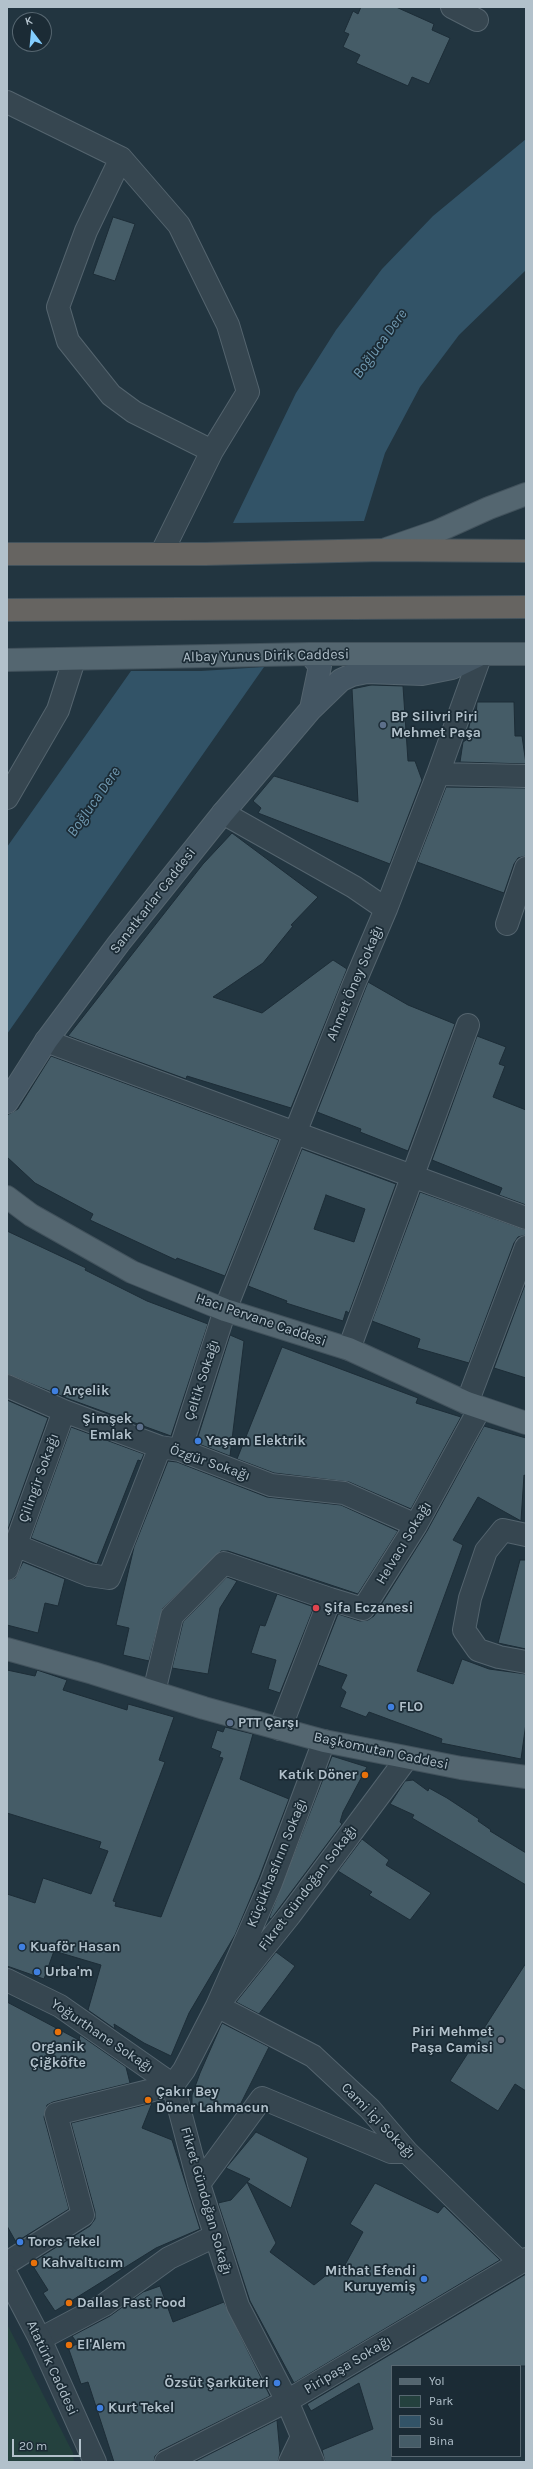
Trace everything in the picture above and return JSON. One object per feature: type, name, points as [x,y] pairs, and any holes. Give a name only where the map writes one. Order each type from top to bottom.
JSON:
[{"type":"highway","points":[[7,554],[204,554],[383,550],[526,551]]},
{"type":"highway","points":[[7,610],[526,606]]},
{"type":"main road","points":[[383,550],[438,531],[489,508],[526,494]]},
{"type":"main road","points":[[310,654],[320,666],[311,709]]},
{"type":"main road","name":"Albay Yunus Dirik Caddesi","points":[[7,660],[138,660],[310,654],[526,654]]},
{"type":"main road","name":"Sanatkarlar Caddesi","points":[[7,1102],[46,1041],[119,943],[223,813],[311,709],[341,680],[352,675],[367,672],[422,674],[452,668],[481,654]]},
{"type":"main road","name":"Hacı Pervane Caddesi","points":[[7,1197],[31,1215],[132,1272],[225,1310],[348,1349],[474,1405],[526,1423]]},
{"type":"main road","name":"Başkomutan Caddesi","points":[[7,1649],[324,1741],[407,1758],[526,1778]]},
{"type":"street","points":[[452,7],[477,20]]},
{"type":"street","points":[[7,102],[121,158],[179,225],[228,325],[248,392],[212,451],[161,554]]},
{"type":"street","points":[[121,158],[86,231],[58,307],[68,341],[116,399],[134,412],[212,451]]},
{"type":"street","name":"Ahmet Öney Sokağı","points":[[225,1310],[294,1133],[386,909],[438,774],[481,654]]},
{"type":"street","points":[[7,798],[58,710],[74,660]]},
{"type":"street","points":[[438,774],[526,776]]},
{"type":"street","points":[[223,813],[354,887],[386,909]]},
{"type":"street","points":[[507,924],[526,868]]},
{"type":"street","points":[[348,1349],[468,1025]]},
{"type":"street","points":[[46,1041],[412,1178],[526,1218]]},
{"type":"street","name":"Helvacı Sokağı","points":[[330,1599],[363,1609],[416,1525],[474,1405],[526,1247]]},
{"type":"street","name":"Çeltik Sokağı","points":[[14,1545],[89,1575],[109,1578],[170,1448],[225,1310]]},
{"type":"street","name":"Özgür Sokağı","points":[[7,1386],[64,1411],[271,1485],[344,1493],[416,1525]]},
{"type":"street","name":"Çilingir Sokağı","points":[[7,1569],[14,1545],[64,1411]]},
{"type":"street","points":[[526,1535],[503,1530],[486,1551],[470,1598],[464,1630],[478,1650],[499,1657],[526,1662]]},
{"type":"street","points":[[154,1692],[172,1616],[224,1563],[330,1599],[280,1729]]},
{"type":"street","name":"Küçükhasfırın Sokağı","points":[[217,2006],[271,1883],[324,1741]]},
{"type":"street","name":"Fikret Gündoğan Sokağı","points":[[313,2462],[287,2401],[238,2306],[199,2184],[173,2085],[217,2006],[290,1915],[407,1758]]},
{"type":"street","name":"Yoğurthane Sokağı","points":[[7,1980],[60,2006],[173,2085]]},
{"type":"street","name":"Cami İçi Sokağı","points":[[217,2006],[313,2056],[370,2109],[407,2152],[523,2261]]},
{"type":"street","points":[[7,2263],[83,2215],[56,2114],[173,2085]]},
{"type":"street","points":[[199,2184],[262,2098],[391,2152],[407,2152]]},
{"type":"street","points":[[40,2339],[104,2304],[169,2258],[215,2236]]},
{"type":"street","name":"Piripaşa Sokağı","points":[[166,2462],[287,2401],[523,2261]]},
{"type":"street","name":"Atatürk Caddesi","points":[[7,2276],[40,2339],[95,2462]]},
{"type":"street","points":[[290,2462],[302,2436]]},
{"type":"green space","points":[[7,2324],[73,2453],[74,2462],[7,2462]]},
{"type":"water","name":"Boğluca Dere","points":[[526,139],[526,270],[459,335],[420,387],[385,453],[364,521],[233,523],[296,393],[336,330],[382,269],[433,216]]},
{"type":"water","name":"Boğluca Dere","points":[[264,667],[7,1034],[7,847],[131,671],[201,671]]},
{"type":"building","points":[[361,7],[396,7],[434,24],[432,30],[450,38],[429,84],[412,77],[408,86],[356,63],[360,55],[343,47],[349,34],[344,32],[353,11],[358,14]]},
{"type":"building","points":[[113,217],[135,224],[115,281],[93,274]]},
{"type":"building","points":[[371,685],[403,686],[408,761],[415,761],[422,780],[390,864],[258,813],[261,808],[253,801],[274,776],[358,802],[352,689]]},
{"type":"building","points":[[477,702],[514,702],[515,736],[522,736],[526,764],[460,762],[463,742],[466,740],[471,718],[476,718]]},
{"type":"building","points":[[446,787],[526,788],[526,856],[518,858],[514,864],[504,893],[417,862]]},
{"type":"building","points":[[232,833],[318,897],[291,925],[293,926],[263,963],[213,997],[262,1013],[333,960],[347,969],[291,1108],[187,1076],[186,1079],[68,1036],[203,864]]},
{"type":"building","points":[[368,982],[408,1005],[455,1024],[408,1151],[360,1132],[361,1129],[317,1112]]},
{"type":"building","points":[[477,1036],[506,1047],[499,1064],[505,1066],[493,1097],[526,1110],[526,1205],[499,1195],[502,1188],[432,1160]]},
{"type":"building","points":[[51,1056],[279,1140],[225,1276],[177,1258],[176,1260],[90,1220],[93,1214],[35,1183],[7,1157],[7,1115],[18,1109]]},
{"type":"building","points":[[302,1149],[396,1184],[349,1313],[346,1311],[343,1321],[286,1303],[287,1301],[248,1286]],"holes":[[[326,1195],[365,1209],[354,1242],[314,1229]]]},
{"type":"building","points":[[420,1192],[526,1230],[526,1235],[518,1237],[514,1243],[469,1363],[417,1348],[420,1339],[372,1321]]},
{"type":"building","points":[[7,1231],[86,1268],[85,1270],[147,1301],[208,1324],[171,1436],[69,1399],[7,1374]]},
{"type":"building","points":[[526,1282],[526,1378],[494,1368]]},
{"type":"building","points":[[230,1335],[244,1341],[230,1456],[196,1443]]},
{"type":"building","points":[[282,1347],[418,1398],[416,1403],[461,1417],[411,1509],[349,1482],[274,1473],[237,1459]]},
{"type":"building","points":[[7,1400],[48,1418],[7,1532]]},
{"type":"building","points":[[484,1426],[526,1438],[526,1476],[524,1475],[521,1521],[478,1497],[453,1540],[463,1545],[417,1671],[453,1684],[462,1659],[489,1669],[526,1674],[526,1723],[521,1759],[441,1743],[442,1739],[369,1712],[366,1717],[340,1707],[346,1692],[341,1688],[347,1675],[318,1665],[338,1614],[360,1621],[368,1620],[374,1616],[427,1531]]},
{"type":"building","points":[[71,1427],[144,1454],[141,1461],[138,1460],[97,1564],[31,1538]]},
{"type":"building","points":[[168,1461],[177,1462],[267,1497],[341,1505],[398,1531],[358,1594],[228,1551],[221,1551],[163,1608],[149,1661],[123,1655],[129,1628],[116,1625],[134,1547]]},
{"type":"building","points":[[520,1560],[526,1560],[526,1649],[498,1643]]},
{"type":"building","points":[[23,1562],[65,1579],[58,1606],[45,1603],[38,1633],[7,1625],[7,1581],[15,1578]]},
{"type":"building","points":[[227,1577],[237,1581],[220,1608],[208,1674],[172,1668],[183,1622]]},
{"type":"building","points":[[277,1594],[314,1607],[280,1693],[268,1689],[276,1660],[251,1653],[260,1625],[265,1626]]},
{"type":"building","points":[[7,1670],[35,1676],[37,1670],[67,1680],[63,1690],[127,1710],[128,1704],[174,1717],[159,1760],[165,1762],[113,1901],[116,1902],[115,1906],[161,1917],[223,1758],[219,1757],[221,1752],[211,1748],[217,1730],[223,1732],[225,1727],[253,1734],[240,1779],[289,1799],[259,1878],[235,1935],[189,2013],[171,2056],[144,2043],[114,2024],[115,2029],[88,2010],[101,1965],[54,1951],[44,1979],[7,1966],[7,1894],[35,1903],[43,1878],[91,1894],[108,1851],[99,1848],[101,1842],[7,1813]]},
{"type":"building","points":[[332,1756],[367,1767],[343,1812],[340,1822],[342,1824],[271,1919],[269,1918]]},
{"type":"building","points":[[413,1780],[428,1791],[429,1788],[447,1798],[479,1819],[478,1821],[491,1830],[490,1831],[526,1853],[526,1885],[412,1818],[414,1815],[390,1804],[405,1781]]},
{"type":"building","points":[[362,1839],[389,1860],[386,1865],[431,1893],[410,1920],[369,1895],[372,1892],[338,1871]]},
{"type":"building","points":[[276,1952],[295,1966],[259,2014],[236,2002]]},
{"type":"building","name":"Piri Mehmet Paşa Camisi","points":[[526,1963],[526,2091],[515,2084],[498,2111],[450,2081]]},
{"type":"building","points":[[7,2002],[79,2040],[80,2035],[126,2067],[130,2083],[53,2102],[47,2105],[44,2117],[69,2209],[16,2242],[7,2226]]},
{"type":"building","points":[[222,2023],[269,2047],[236,2113],[192,2105],[192,2095],[200,2073]]},
{"type":"building","points":[[152,2103],[142,2128],[172,2140],[200,2229],[156,2248],[55,2311],[43,2293],[48,2290],[31,2263],[90,2226],[95,2219],[95,2212],[71,2123]]},
{"type":"building","points":[[256,2132],[308,2158],[291,2208],[247,2182],[250,2179],[226,2168]]},
{"type":"building","points":[[247,2182],[276,2243],[270,2252],[314,2285],[334,2269],[340,2274],[363,2232],[350,2224],[375,2183],[438,2213],[444,2206],[500,2260],[294,2383],[250,2301],[218,2203],[231,2200]]},
{"type":"building","points":[[526,2274],[526,2366],[391,2365],[392,2462],[325,2462],[322,2450],[373,2429],[359,2383],[311,2411],[307,2404]]},
{"type":"building","points":[[160,2286],[173,2322],[224,2302],[270,2396],[160,2451],[155,2456],[154,2462],[114,2462],[88,2382],[81,2384],[68,2347],[78,2344],[72,2336],[110,2316],[143,2292]]},
{"type":"building","points":[[277,2420],[280,2453],[278,2462],[194,2462]]},
{"type":"place","name":"BP Silivri Piri Mehmet Paşa","points":[[383,725]]},
{"type":"place","name":"Arçelik","points":[[55,1391]]},
{"type":"place","name":"Şimşek Emlak","points":[[140,1427]]},
{"type":"place","name":"Yaşam Elektrik","points":[[198,1441]]},
{"type":"place","name":"Şifa Eczanesi","points":[[316,1608]]},
{"type":"place","name":"FLO","points":[[391,1707]]},
{"type":"place","name":"PTT Çarşı","points":[[230,1723]]},
{"type":"place","name":"Katık Döner","points":[[365,1775]]},
{"type":"place","name":"Kuaför Hasan","points":[[22,1947]]},
{"type":"place","name":"Urba'm","points":[[37,1972]]},
{"type":"place","name":"Organik Çiğköfte","points":[[58,2032]]},
{"type":"place","name":"Piri Mehmet Paşa Camisi","points":[[501,2040]]},
{"type":"place","name":"Çakır Bey Döner Lahmacun","points":[[148,2100]]},
{"type":"place","name":"Toros Tekel","points":[[20,2242]]},
{"type":"place","name":"Kahvaltıcım","points":[[34,2263]]},
{"type":"place","name":"Mithat Efendi Kuruyemiş","points":[[424,2279]]},
{"type":"place","name":"Dallas Fast Food","points":[[69,2303]]},
{"type":"place","name":"El'Alem","points":[[69,2345]]},
{"type":"place","name":"Özsüt Şarküteri","points":[[277,2383]]},
{"type":"place","name":"Kurt Tekel","points":[[100,2408]]}]
